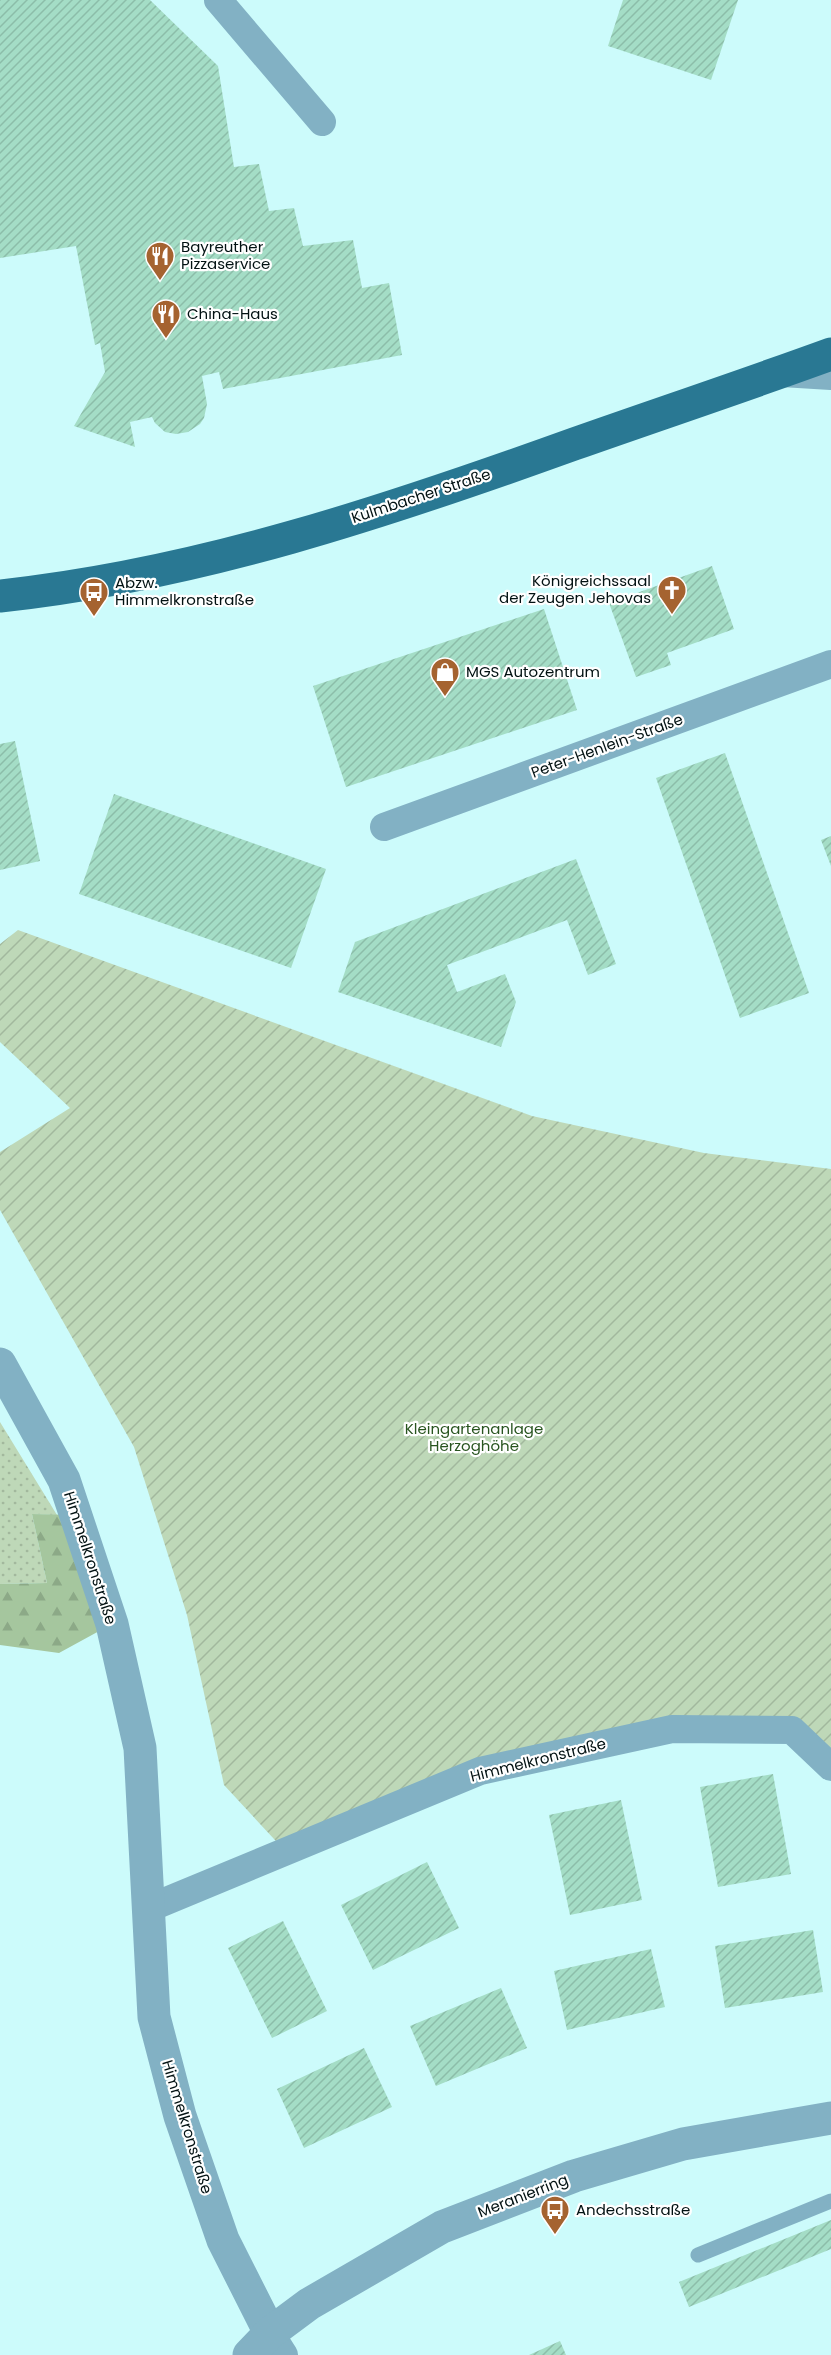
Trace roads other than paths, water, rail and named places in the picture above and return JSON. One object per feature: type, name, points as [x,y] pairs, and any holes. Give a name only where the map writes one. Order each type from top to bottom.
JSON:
[{"type":"main road","name":"Kulmbacher Straße","points":[[0,596],[96,584],[274,542],[439,493],[831,354]]},
{"type":"street","points":[[218,0],[322,122]]},
{"type":"street","points":[[780,373],[831,376]]},
{"type":"street","name":"Peter-Henlein-Straße","points":[[384,827],[831,664]]},
{"type":"street","name":"Himmelkronstraße","points":[[0,1364],[64,1480],[112,1624],[140,1748],[154,2017],[180,2115],[223,2240],[268,2348]]},
{"type":"street","name":"Himmelkronstraße","points":[[147,1910],[480,1771],[661,1731],[672,1729],[792,1730],[831,1767]]},
{"type":"street","name":"Meranierring","points":[[268,2348],[309,2304],[442,2228],[574,2176],[683,2144],[831,2118]]},
{"type":"lane","points":[[698,2255],[831,2201]]},
{"type":"place","name":"Bayreuther Pizzaservice","points":[[160,282]]},
{"type":"place","name":"China-Haus","points":[[166,340]]},
{"type":"place","name":"Königreichssaal der Zeugen Jehovas","points":[[672,616]]},
{"type":"place","name":"Abzw. Himmelkronstraße","points":[[94,618]]},
{"type":"place","name":"MGS Autozentrum","points":[[445,698]]},
{"type":"place","name":"Andechsstraße","points":[[555,2236]]},
{"type":"park label","name":"Kleingartenanlage Herzoghöhe","points":[[474,1438]]}]
